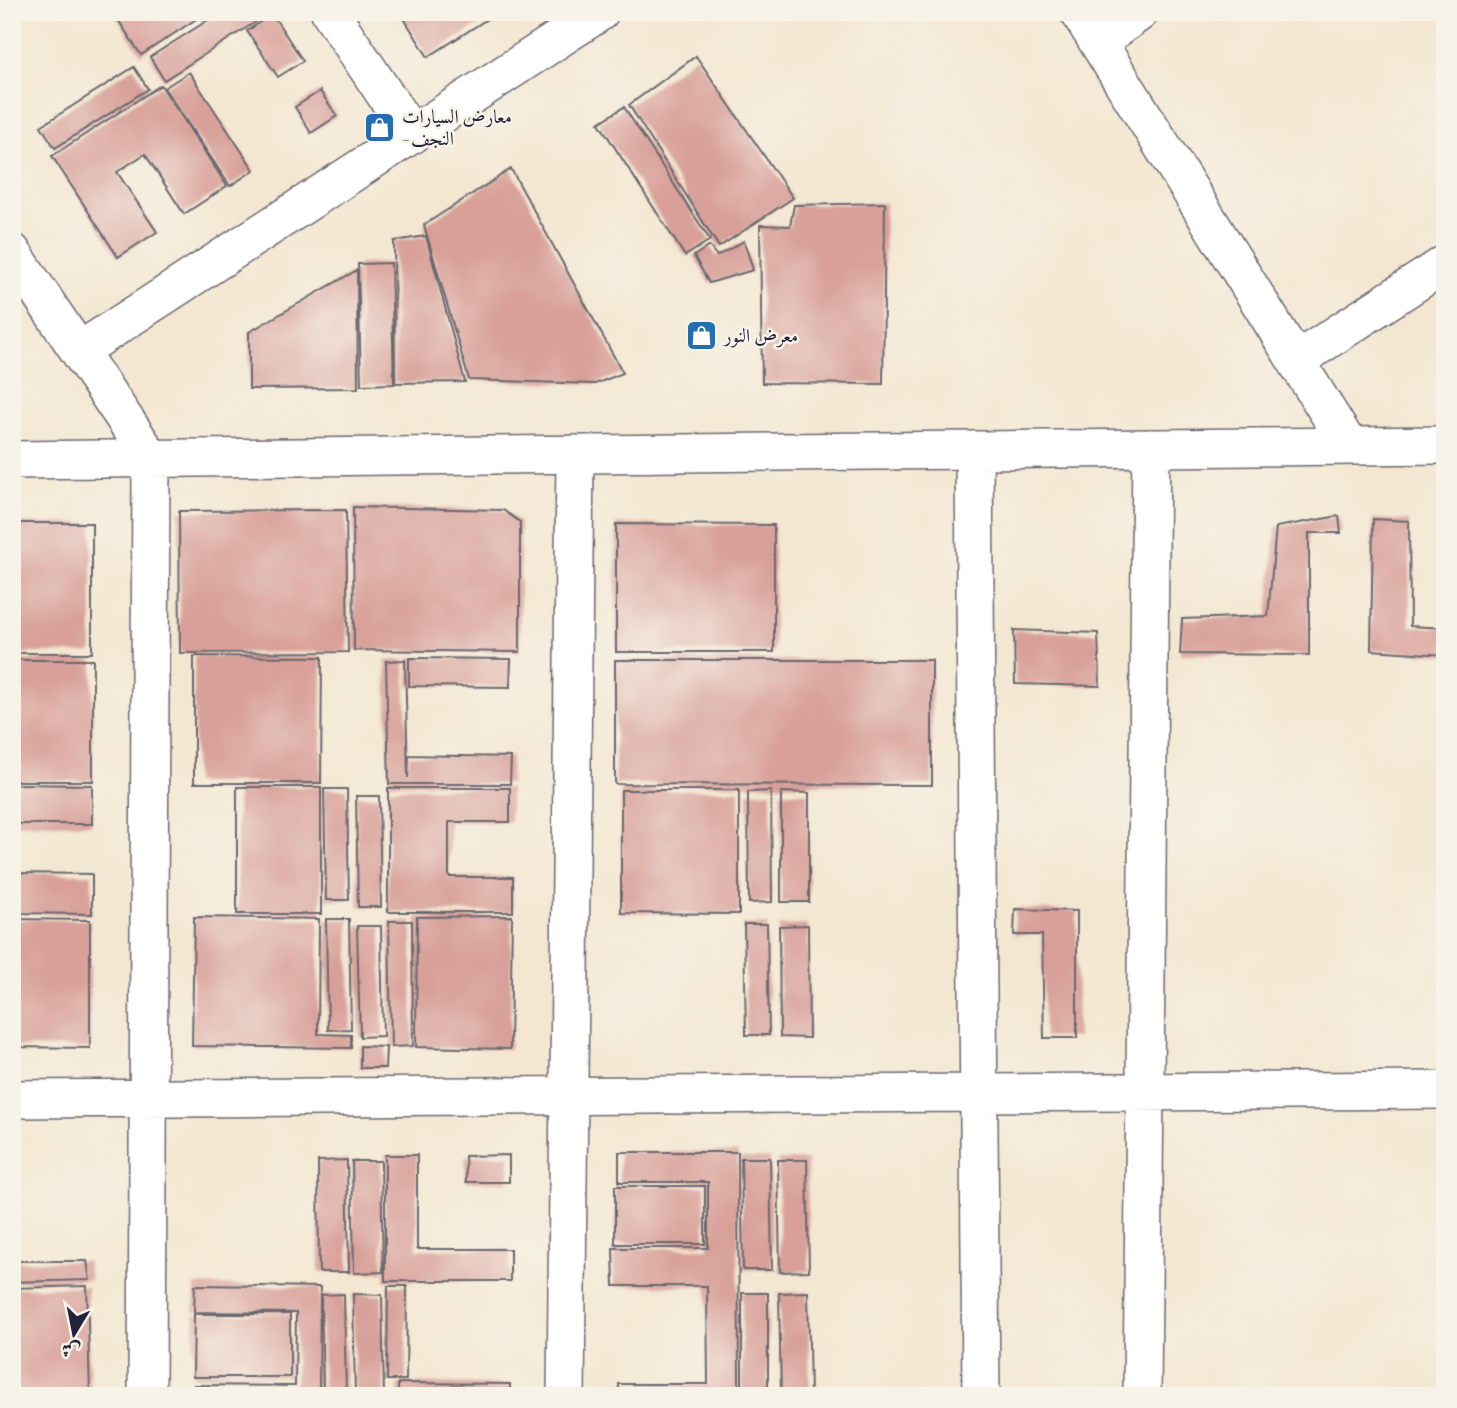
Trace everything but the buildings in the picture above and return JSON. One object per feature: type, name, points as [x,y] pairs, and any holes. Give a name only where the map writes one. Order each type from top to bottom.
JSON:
[{"type":"street","points":[[330,12],[412,135]]},
{"type":"street","points":[[79,351],[600,12]]},
{"type":"street","points":[[1140,12],[1088,27],[1349,446]]},
{"type":"street","points":[[12,253],[151,458],[148,1396]]},
{"type":"street","points":[[1297,360],[1445,264]]},
{"type":"street","points":[[12,460],[1445,445]]},
{"type":"street","points":[[1142,1396],[1151,448]]},
{"type":"street","points":[[974,450],[981,1396]]},
{"type":"street","points":[[566,1396],[575,454]]},
{"type":"street","points":[[12,1099],[1445,1090]]},
{"type":"place","name":"معارض السيارات - النجف","points":[[379,127]]},
{"type":"place","name":"معرض النور","points":[[701,335]]}]
